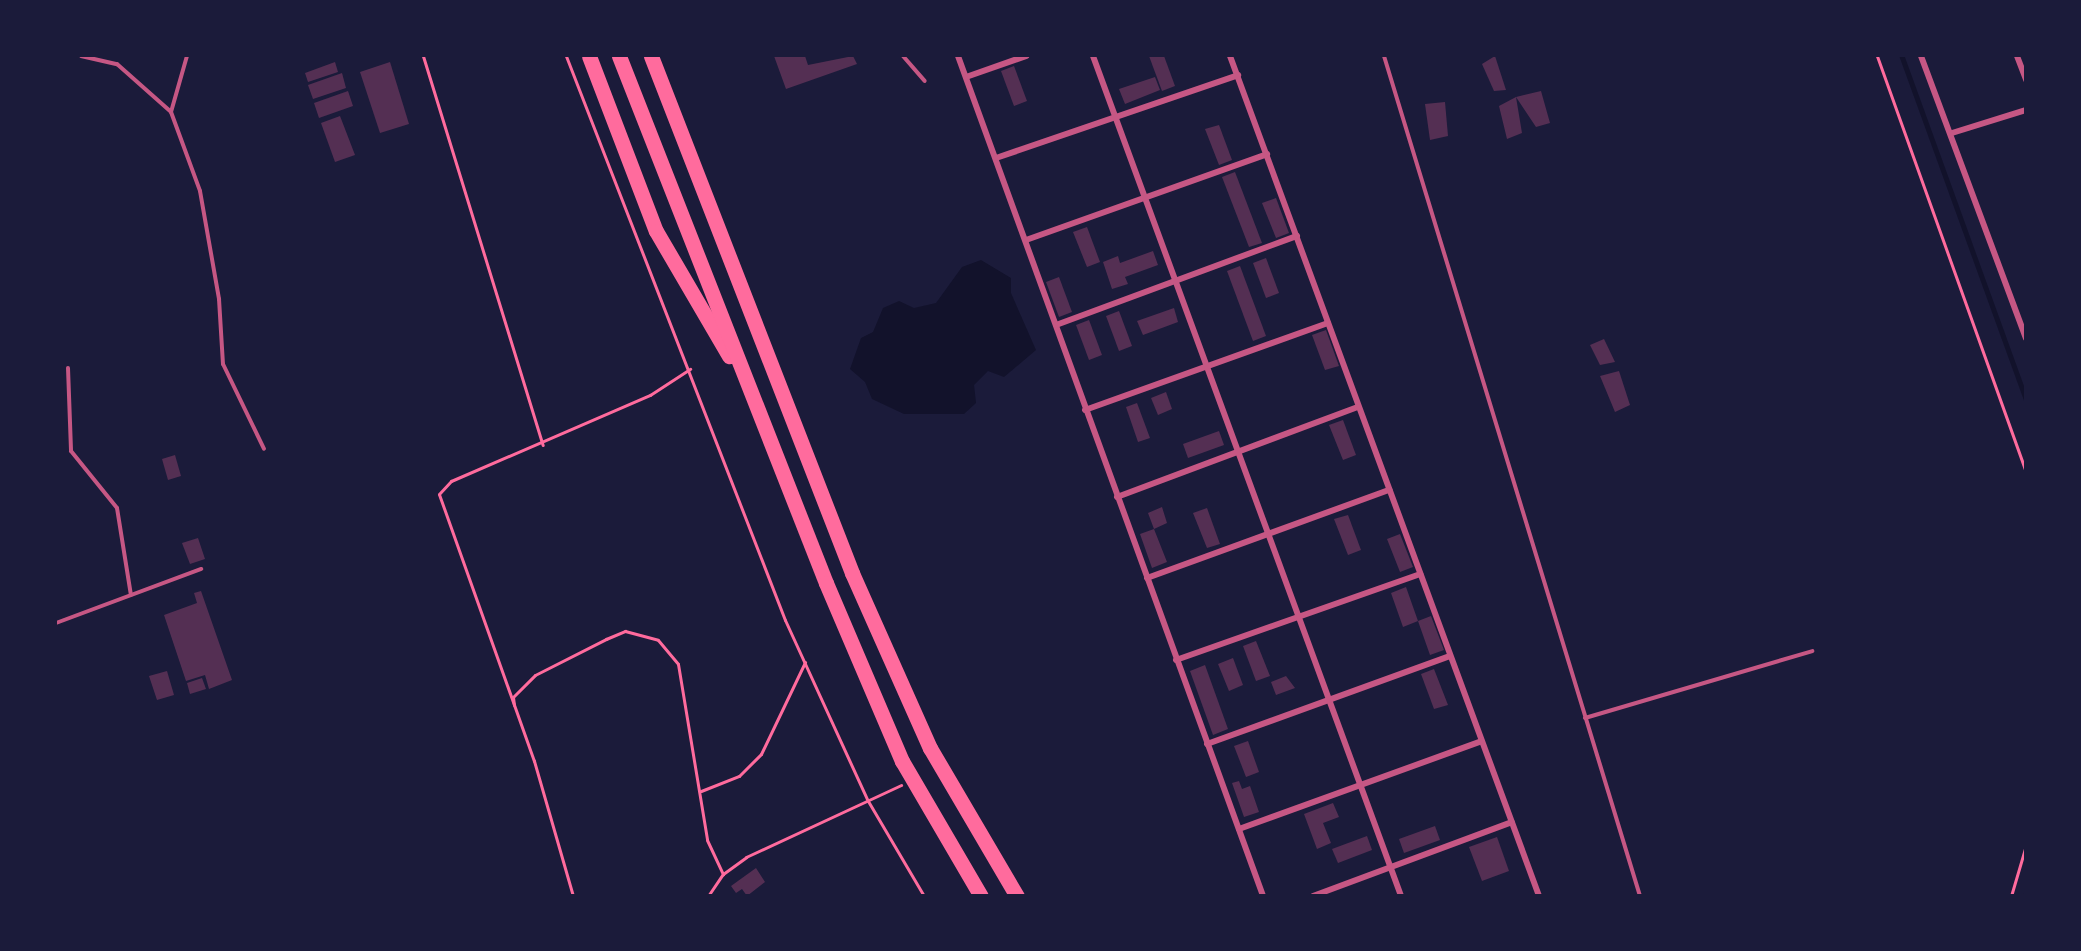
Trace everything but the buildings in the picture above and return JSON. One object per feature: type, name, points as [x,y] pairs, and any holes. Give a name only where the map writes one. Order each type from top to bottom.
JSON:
[{"type":"highway","points":[[589,56],[661,241],[748,387]]},
{"type":"highway","points":[[619,56],[826,583],[913,779],[981,896]]},
{"type":"highway","points":[[651,56],[852,573],[930,748],[1017,896]]},
{"type":"street","points":[[958,56],[1263,896]]},
{"type":"street","points":[[966,77],[1026,56]]},
{"type":"street","points":[[1093,56],[1401,896]]},
{"type":"street","points":[[1230,56],[1539,896]]},
{"type":"street","points":[[1921,56],[1952,133],[2025,338]]},
{"type":"street","points":[[2017,56],[2025,80]]},
{"type":"street","points":[[996,158],[1238,75]]},
{"type":"street","points":[[1952,133],[2025,110]]},
{"type":"street","points":[[1026,240],[1267,154]]},
{"type":"street","points":[[1056,325],[1297,236]]},
{"type":"street","points":[[1085,410],[1328,323]]},
{"type":"street","points":[[1117,497],[1358,407]]},
{"type":"street","points":[[1146,578],[1389,490]]},
{"type":"street","points":[[1176,660],[1420,574]]},
{"type":"street","points":[[1207,744],[1450,656]]},
{"type":"street","points":[[1239,829],[1482,741]]},
{"type":"street","points":[[1313,896],[1512,822]]},
{"type":"lane","points":[[81,56],[117,64],[171,112],[200,191],[219,299],[223,364],[264,449]]},
{"type":"lane","points":[[171,112],[187,56]]},
{"type":"lane","points":[[903,56],[925,81]]},
{"type":"lane","points":[[1384,56],[1640,896]]},
{"type":"lane","points":[[68,368],[71,451],[117,508],[131,595]]},
{"type":"lane","points":[[56,623],[201,569]]},
{"type":"lane","points":[[1585,718],[1812,651]]},
{"type":"path","points":[[423,56],[543,445]]},
{"type":"path","points":[[566,56],[805,662],[868,801],[924,896]]},
{"type":"path","points":[[1877,56],[2025,472]]},
{"type":"path","points":[[573,896],[514,710],[439,494],[451,481],[543,445],[650,395],[690,369]]},
{"type":"path","points":[[514,710],[513,697],[521,686],[565,657],[625,632],[658,640],[678,664],[707,840],[723,874]]},
{"type":"path","points":[[700,791],[739,776],[761,754],[805,662]]},
{"type":"path","points":[[708,896],[723,874],[746,857],[913,779]]},
{"type":"path","points":[[2011,896],[2025,845]]},
{"type":"shaded area","points":[[981,260],[1011,278],[1011,293],[1036,350],[1004,377],[988,371],[974,385],[976,403],[964,414],[904,414],[872,399],[865,382],[850,369],[861,338],[873,332],[883,308],[899,301],[914,308],[936,303],[962,267]]},
{"type":"waterway","points":[[1902,56],[2026,399]]}]
